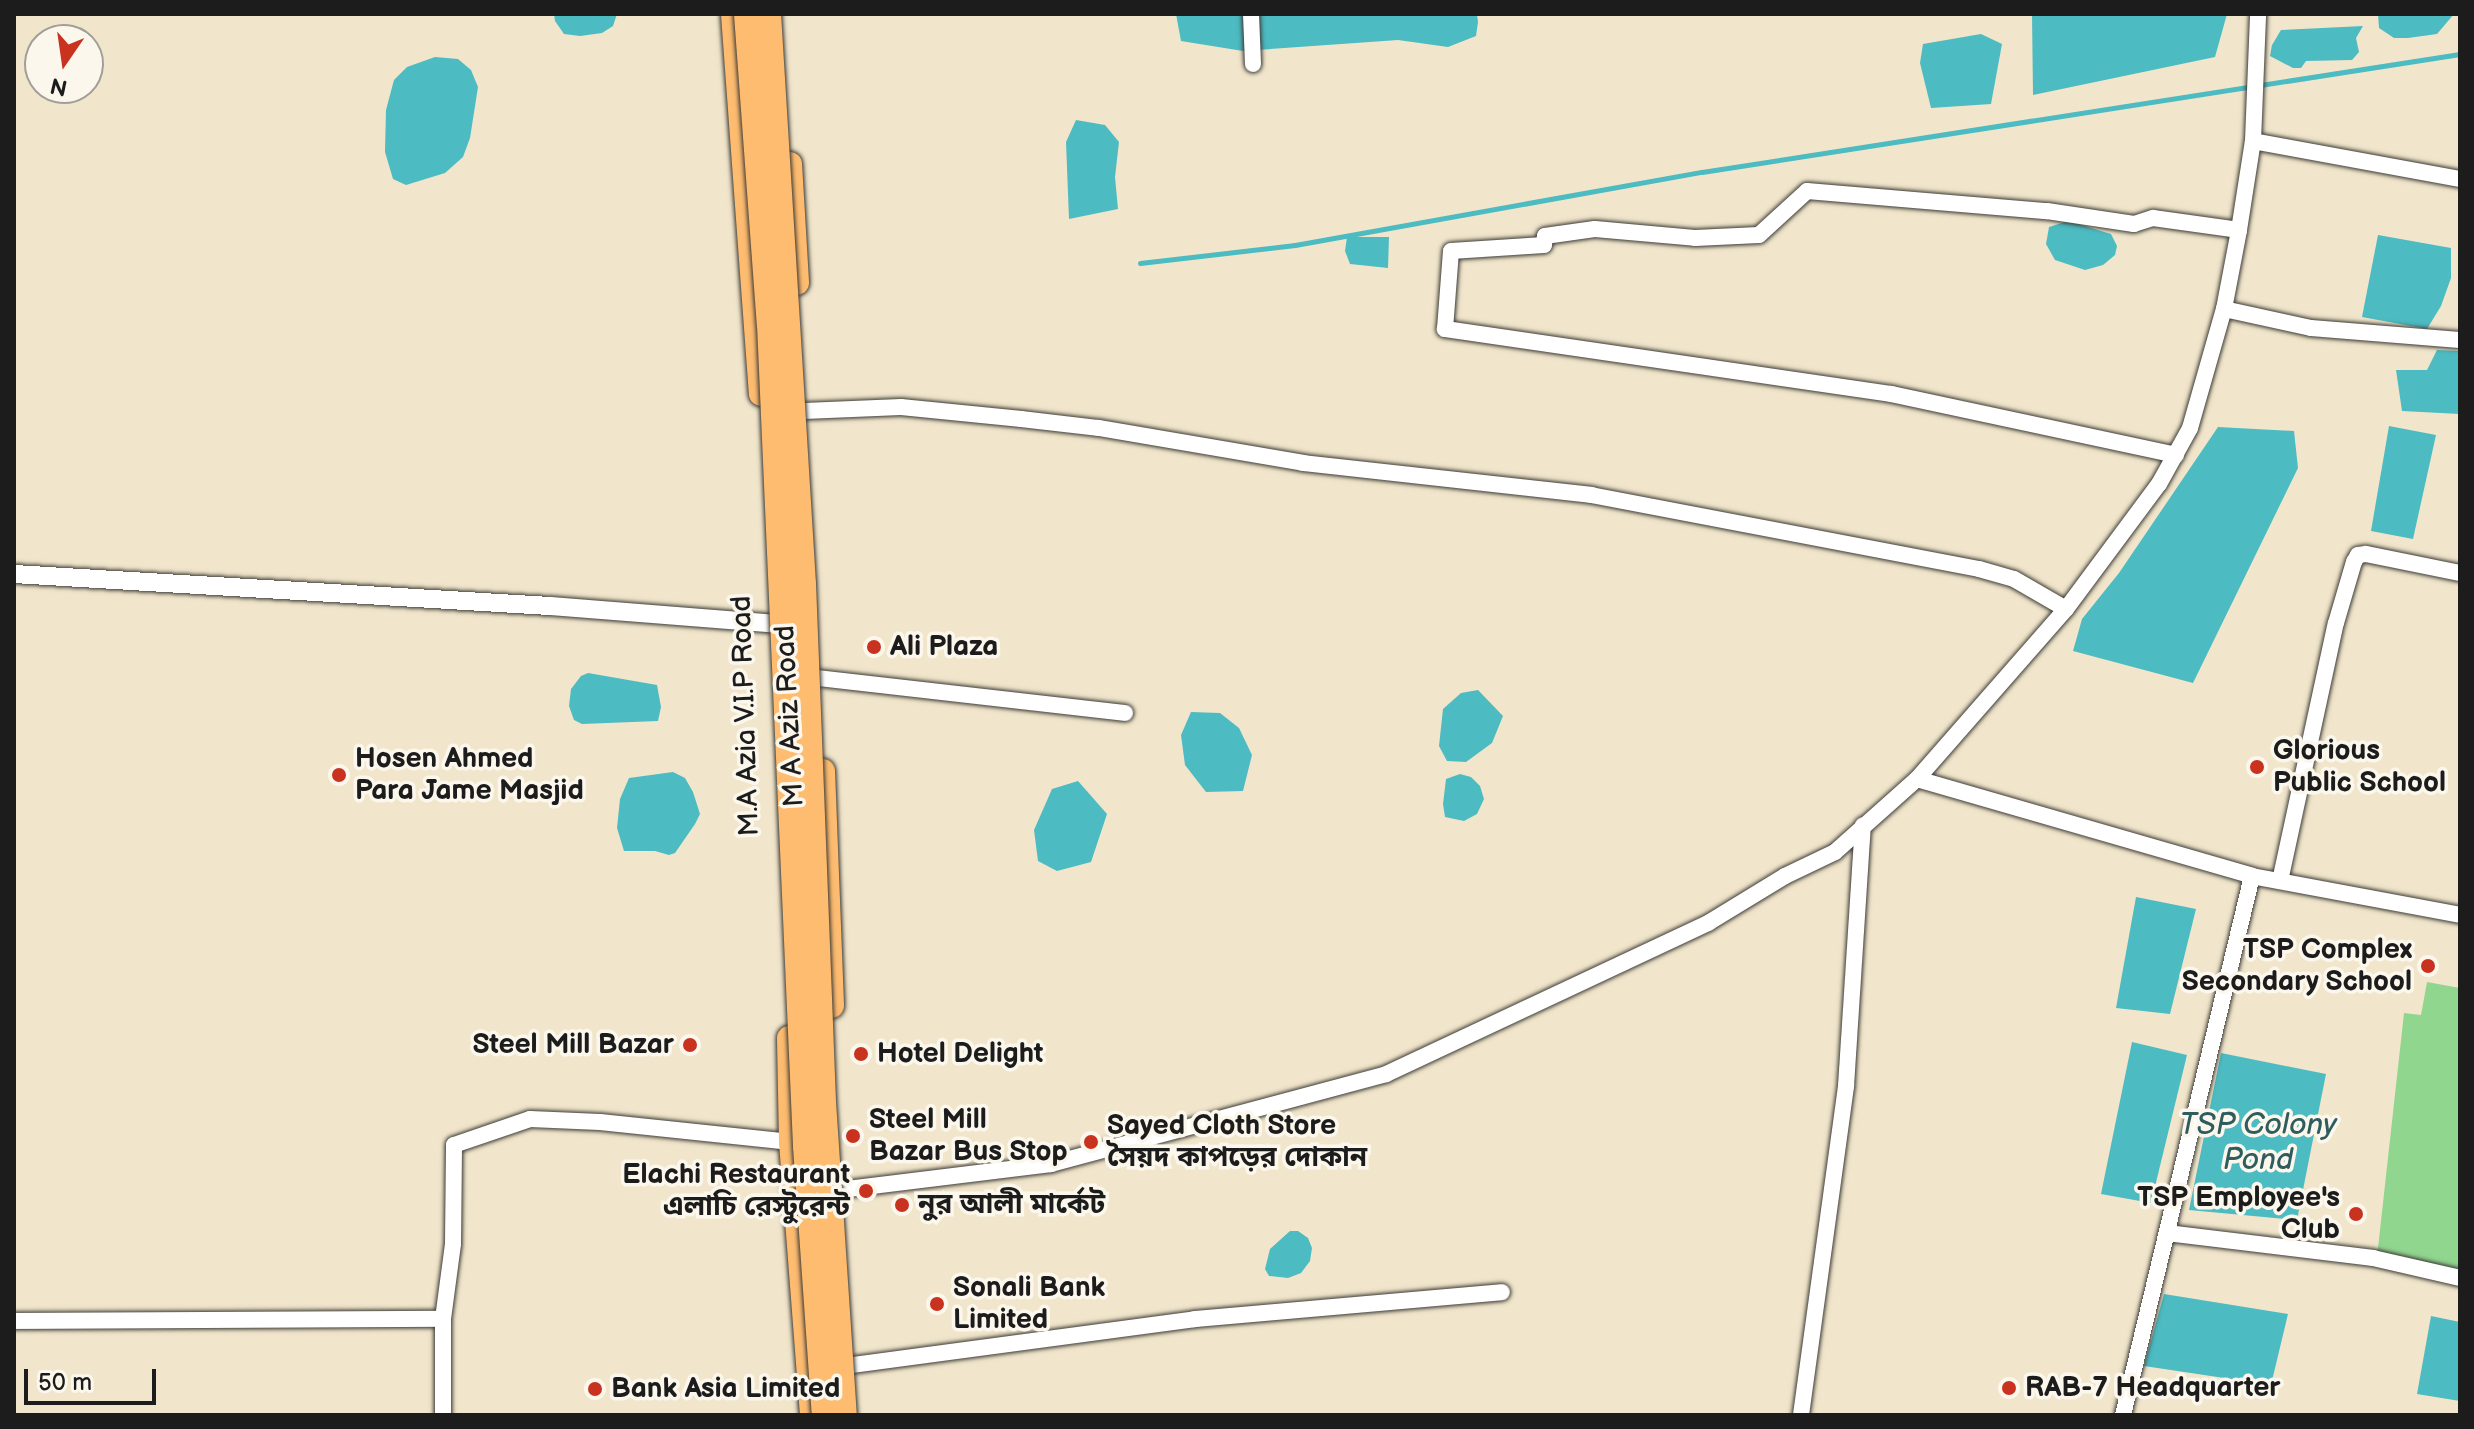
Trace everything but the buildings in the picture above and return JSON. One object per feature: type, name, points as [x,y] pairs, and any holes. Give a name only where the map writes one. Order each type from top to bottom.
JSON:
[{"type":"highway","points":[[747,14],[770,324],[806,1146],[825,1415]]},
{"type":"highway","points":[[768,14],[802,554],[823,1102],[844,1415]]},
{"type":"main road","name":"M.A Azia V.I.P Road","points":[[733,14],[761,397],[773,625],[791,1142],[812,1415]]},
{"type":"main road","name":"M A Aziz Road","points":[[779,14],[816,626],[839,1190],[855,1415]]},
{"type":"street","points":[[1251,14],[1253,64]]},
{"type":"street","points":[[839,1190],[1051,1164],[1386,1074],[1708,923],[1785,876],[1835,852],[1917,779],[2066,609],[2159,484],[2190,428],[2224,309],[2239,230],[2253,141],[2258,14]]},
{"type":"street","points":[[2253,141],[2460,179]]},
{"type":"street","points":[[2176,455],[1891,394],[1445,329],[1451,251],[1544,245],[1545,236],[1595,229],[1695,238],[1759,235],[1807,191],[2047,211],[2134,224],[2153,218],[2239,230]]},
{"type":"street","points":[[2224,309],[2311,328],[2460,340]]},
{"type":"street","points":[[804,411],[901,407],[1006,417],[1099,428],[1303,463],[1591,495],[1979,569],[2014,579],[2066,609]]},
{"type":"street","points":[[2280,881],[2336,623],[2358,555],[2460,573]]},
{"type":"street","points":[[14,574],[550,606],[816,626]]},
{"type":"street","points":[[818,678],[1125,713]]},
{"type":"street","points":[[1917,779],[2252,876],[2460,915]]},
{"type":"street","points":[[1801,1415],[1846,1086],[1863,826]]},
{"type":"street","points":[[2123,1415],[2252,876]]},
{"type":"street","points":[[443,1415],[443,1319],[453,1244],[454,1145],[530,1119],[600,1122],[791,1142]]},
{"type":"street","points":[[2167,1233],[2373,1258],[2460,1278]]},
{"type":"street","points":[[852,1365],[1195,1319],[1502,1292]]},
{"type":"street","points":[[14,1321],[443,1319]]},
{"type":"green space","points":[[2427,982],[2460,988],[2460,1277],[2377,1257],[2404,1013],[2421,1015]]},
{"type":"water","points":[[554,14],[617,14],[613,26],[602,33],[580,36],[564,34]]},
{"type":"water","points":[[1176,14],[1477,14],[1478,22],[1476,36],[1448,47],[1398,40],[1243,51],[1181,41]]},
{"type":"water","points":[[2032,14],[2227,14],[2215,57],[2033,95]]},
{"type":"water","points":[[2378,14],[2454,14],[2437,34],[2394,38],[2379,28]]},
{"type":"water","points":[[2363,26],[2356,38],[2359,52],[2352,60],[2306,61],[2301,68],[2293,68],[2270,56],[2272,45],[2281,30]]},
{"type":"water","points":[[1981,34],[2002,44],[1991,104],[1931,108],[1920,63],[1923,44]]},
{"type":"water","points":[[435,57],[458,59],[471,70],[478,87],[470,138],[463,157],[445,173],[406,185],[393,179],[385,152],[386,110],[394,80],[407,67]]},
{"type":"water","points":[[1076,120],[1105,125],[1119,142],[1115,177],[1118,209],[1069,219],[1066,142]]},
{"type":"water","points":[[2068,221],[2111,234],[2117,246],[2115,255],[2103,265],[2085,270],[2055,260],[2046,244],[2049,227]]},
{"type":"water","points":[[2378,235],[2451,248],[2451,278],[2441,306],[2427,329],[2362,317]]},
{"type":"water","points":[[1347,237],[1389,237],[1388,268],[1350,264],[1345,251]]},
{"type":"water","points":[[2437,350],[2460,351],[2460,414],[2402,411],[2396,370],[2427,370]]},
{"type":"water","points":[[2389,426],[2436,435],[2413,539],[2371,531]]},
{"type":"water","points":[[2218,427],[2294,431],[2298,468],[2193,683],[2073,651],[2082,619],[2119,573]]},
{"type":"water","points":[[588,673],[657,685],[661,707],[658,721],[582,724],[574,720],[569,706],[571,689],[581,676]]},
{"type":"water","points":[[1478,690],[1503,716],[1492,743],[1466,762],[1447,761],[1439,746],[1443,709],[1461,693]]},
{"type":"water","points":[[1191,712],[1220,713],[1239,728],[1252,755],[1243,791],[1206,792],[1185,765],[1181,735]]},
{"type":"water","points":[[673,772],[685,778],[693,792],[700,814],[695,824],[675,853],[624,851],[617,828],[620,799],[629,778]]},
{"type":"water","points":[[1460,774],[1471,777],[1480,786],[1484,799],[1477,814],[1464,821],[1445,817],[1443,804],[1446,779]]},
{"type":"water","points":[[1078,781],[1107,814],[1091,862],[1057,871],[1038,861],[1034,830],[1052,789]]},
{"type":"water","points":[[2136,897],[2196,909],[2170,1014],[2116,1008]]},
{"type":"water","points":[[2132,1042],[2187,1055],[2151,1203],[2101,1194]]},
{"type":"water","name":"TSP Colony Pond","points":[[2221,1053],[2326,1074],[2297,1220],[2189,1210]]},
{"type":"water","points":[[1290,1231],[1298,1231],[1308,1238],[1312,1248],[1310,1261],[1301,1273],[1288,1278],[1269,1276],[1265,1269],[1270,1249]]},
{"type":"water","points":[[2164,1294],[2288,1314],[2271,1385],[2144,1366]]},
{"type":"water","points":[[2431,1316],[2460,1322],[2460,1401],[2417,1394]]},
{"type":"waterway","points":[[1140,263],[1295,245],[1702,172],[2460,54]]},
{"type":"place","name":"Ali Plaza","points":[[874,647]]},
{"type":"place","name":"Glorious Public School","points":[[2257,767]]},
{"type":"place","name":"Hosen Ahmed Para Jame Masjid","points":[[339,775]]},
{"type":"place","name":"TSP Complex Secondary School","points":[[2428,966]]},
{"type":"place","name":"Steel Mill Bazar","points":[[690,1045]]},
{"type":"place","name":"Hotel Delight","points":[[861,1054]]},
{"type":"place","name":"Steel Mill Bazar Bus Stop","points":[[853,1136]]},
{"type":"place","name":"Sayed Cloth Store সৈয়দ কাপড়ের দোকান","points":[[1091,1142]]},
{"type":"place","name":"Elachi Restaurant এলাচ‌ি র‌েস্টুর‌েন্ট","points":[[866,1191]]},
{"type":"place","name":"নুর আলী মার্কেট","points":[[902,1205]]},
{"type":"place","name":"TSP Employee's Club","points":[[2356,1214]]},
{"type":"place","name":"Sonali Bank Limited","points":[[937,1304]]},
{"type":"place","name":"RAB-7 Headquarter","points":[[2009,1388]]},
{"type":"place","name":"Bank Asia Limited","points":[[595,1389]]}]
